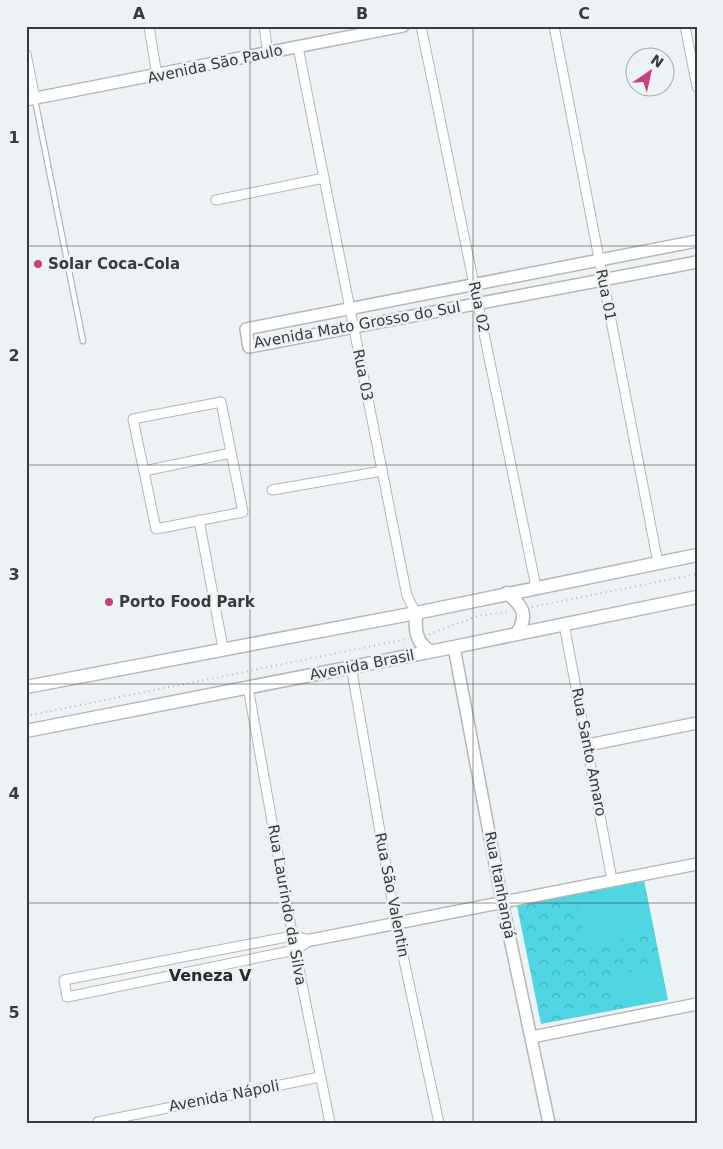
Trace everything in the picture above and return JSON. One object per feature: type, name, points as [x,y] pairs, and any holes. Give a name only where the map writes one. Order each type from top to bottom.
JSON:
[{"type":"main road","points":[[26,688],[223,648],[416,613],[697,555]]},
{"type":"main road","points":[[507,593],[523,609],[524,620],[518,634]]},
{"type":"main road","name":"Avenida Brasil","points":[[26,731],[697,597]]},
{"type":"main road","points":[[416,613],[417,637],[419,642],[430,651]]},
{"type":"street","points":[[148,26],[157,76]]},
{"type":"street","points":[[264,26],[268,54]]},
{"type":"street","name":"Avenida São Paulo","points":[[31,99],[268,54],[375,29],[404,26]]},
{"type":"street","name":"Rua 02","points":[[421,26],[536,587]]},
{"type":"street","name":"Rua 01","points":[[554,26],[658,563]]},
{"type":"street","points":[[685,26],[697,87]]},
{"type":"street","name":"Rua 03","points":[[298,47],[407,596],[416,613]]},
{"type":"street","points":[[26,54],[31,99]]},
{"type":"street","points":[[216,200],[324,178]]},
{"type":"street","name":"Avenida Mato Grosso do Sul","points":[[697,240],[246,329],[249,347],[697,262]]},
{"type":"street","points":[[221,402],[243,512],[156,529],[144,471],[133,419],[221,402]]},
{"type":"street","points":[[144,471],[231,453]]},
{"type":"street","points":[[272,490],[382,471]]},
{"type":"street","points":[[199,520],[223,648]]},
{"type":"street","name":"Rua Santo Amaro","points":[[564,624],[612,880]]},
{"type":"street","name":"Rua Itanhangá","points":[[454,647],[502,901],[549,1123]]},
{"type":"street","name":"Rua São Valentin","points":[[351,666],[396,923],[439,1123]]},
{"type":"street","name":"Rua Laurindo da Silva","points":[[248,687],[292,936],[330,1123]]},
{"type":"street","points":[[588,745],[697,723]]},
{"type":"street","points":[[311,940],[292,936],[64,980],[67,997],[295,950],[311,940],[697,864]]},
{"type":"street","points":[[532,1037],[697,1004]]},
{"type":"street","name":"Avenida Nápoli","points":[[98,1122],[320,1077]]},
{"type":"lane","points":[[31,99],[83,341]]},
{"type":"path","points":[[26,716],[417,637],[448,628],[478,616],[523,609],[697,574]]},
{"type":"green space","points":[[644,880],[668,1000],[541,1024],[517,906]]},
{"type":"green space","points":[[643,884],[653,933],[586,946],[576,897]]},
{"type":"green space","points":[[659,966],[665,996],[614,1006],[608,976]]},
{"type":"place","name":"Solar Coca-Cola","points":[[38,264]]},
{"type":"place","name":"Porto Food Park","points":[[109,602]]},
{"type":"district","name":"Veneza V","points":[[210,975]]}]
